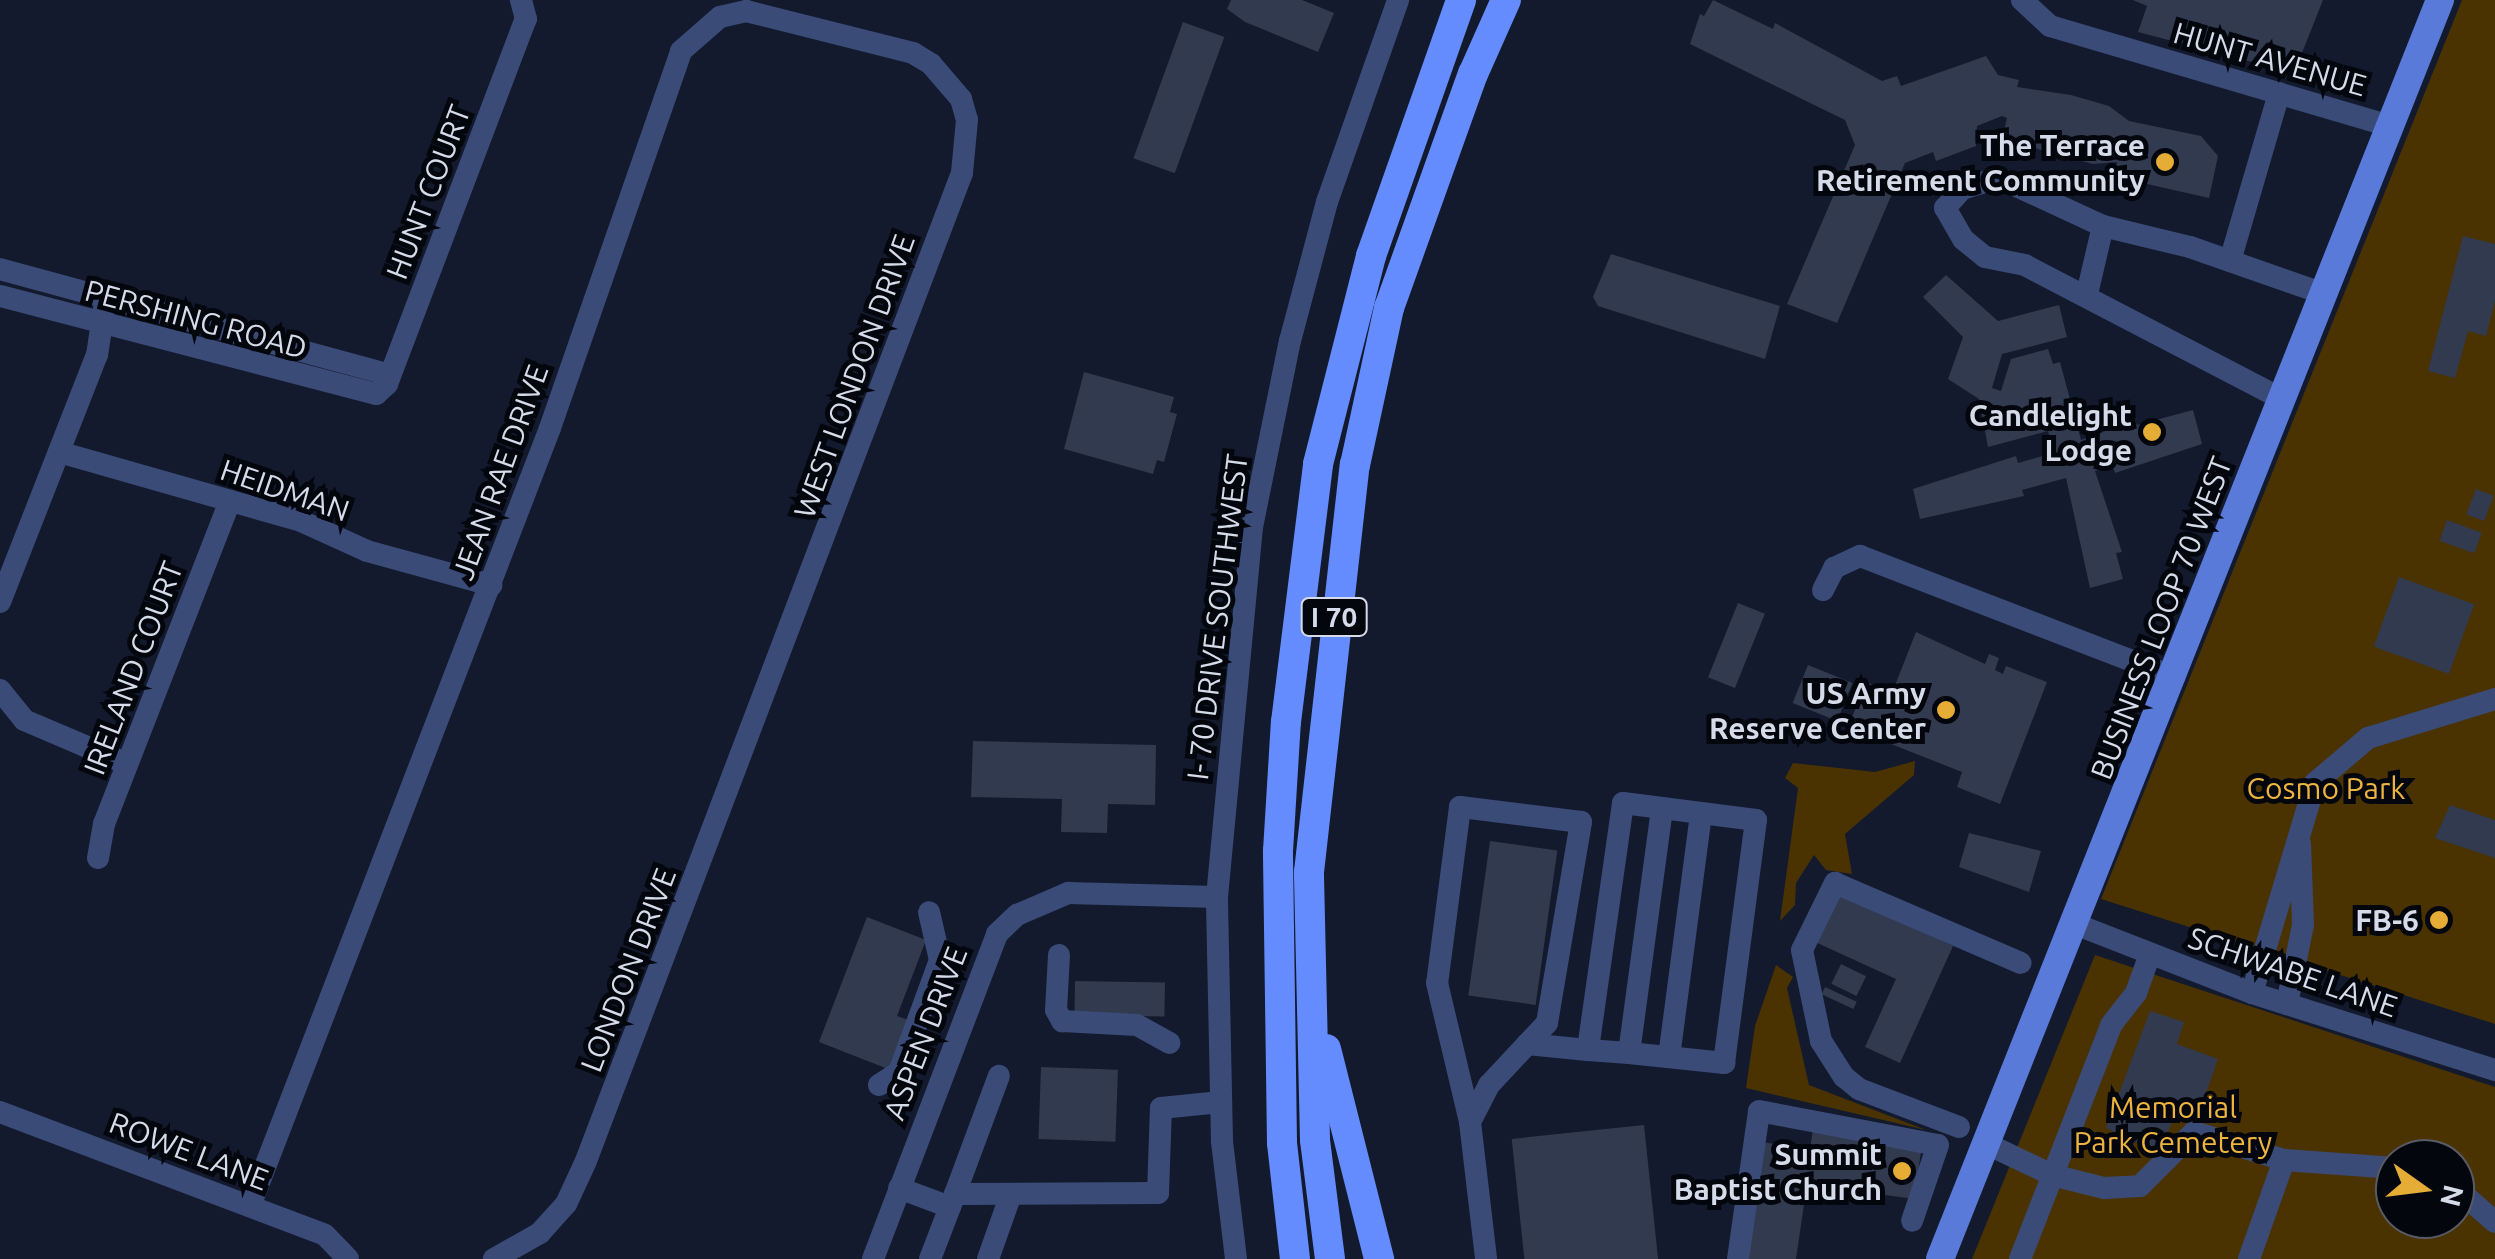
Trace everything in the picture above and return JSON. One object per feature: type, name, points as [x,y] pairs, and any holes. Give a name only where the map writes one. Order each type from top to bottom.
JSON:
[{"type":"highway","name":"I 70","points":[[1295,1259],[1282,1144],[1278,850],[1286,722],[1318,464],[1372,256],[1461,0]]},
{"type":"highway","name":"I 70","points":[[1330,1259],[1315,1140],[1309,872],[1355,465],[1389,308],[1473,74],[1506,0]]},
{"type":"highway","points":[[1312,986],[1379,1259]]},
{"type":"main road","name":"BUSINESS LOOP 70 WEST","points":[[1940,1259],[2440,0]]},
{"type":"street","name":"I- 70 DRIVE SOUTHWEST","points":[[1236,1259],[1221,1102],[1217,897],[1252,527],[1290,341],[1327,202],[1398,0]]},
{"type":"street","name":"HUNT AVENUE","points":[[2024,1],[2050,26],[2390,126]]},
{"type":"street","name":"HUNT COURT","points":[[383,385],[526,19],[523,3]]},
{"type":"street","name":"JEAN RAE DRIVE","points":[[250,1206],[490,585],[667,80],[700,31],[746,12],[913,54],[932,64],[961,99]]},
{"type":"street","points":[[2230,261],[2279,93]]},
{"type":"street","name":"WEST LONDON DRIVE","points":[[776,670],[962,173],[967,134],[961,99]]},
{"type":"street","points":[[2282,399],[2102,310],[2087,294],[2025,265],[1985,257],[1963,238],[1946,208],[1962,190],[1999,178],[2102,226],[2230,261],[2324,294]]},
{"type":"street","points":[[2087,294],[2102,226]]},
{"type":"street","points":[[5,298],[9,272],[263,340],[383,385]]},
{"type":"street","name":"PERSHING ROAD","points":[[5,298],[256,366],[383,385]]},
{"type":"street","points":[[0,602],[104,325],[104,298]]},
{"type":"street","points":[[198,350],[205,324]]},
{"type":"street","points":[[256,366],[263,340]]},
{"type":"street","name":"HEIDMAN","points":[[59,452],[301,521],[367,551],[490,585]]},
{"type":"street","name":"IRELAND COURT","points":[[98,858],[127,764],[230,501]]},
{"type":"street","points":[[1823,590],[1834,568],[1860,556],[2174,677]]},
{"type":"street","name":"LONDON DRIVE","points":[[494,1259],[540,1233],[566,1204],[776,670]]},
{"type":"street","points":[[0,690],[24,720],[127,764]]},
{"type":"street","points":[[2252,993],[2299,821],[2315,783],[2368,738],[2495,699]]},
{"type":"street","points":[[1527,1044],[1588,1050],[1724,1062],[1756,820],[1623,803],[1588,1050]]},
{"type":"street","points":[[1470,1122],[1489,1085],[1547,1023],[1581,822],[1460,806],[1437,984],[1470,1122],[1486,1259]]},
{"type":"street","points":[[1629,1053],[1662,808]]},
{"type":"street","points":[[1668,1057],[1701,813]]},
{"type":"street","points":[[2287,1004],[2303,925],[2299,821]]},
{"type":"street","points":[[1959,1127],[1872,1095],[1844,1077],[1821,1041],[1802,950],[1835,883],[2021,963]]},
{"type":"street","name":"ASPEN DRIVE","points":[[873,1259],[978,973],[997,934],[1046,899],[1068,894],[1217,897]]},
{"type":"street","points":[[878,1085],[899,1072],[940,960],[929,912]]},
{"type":"street","name":"SCHWABE LANE","points":[[2075,924],[2252,993],[2495,1070]]},
{"type":"street","points":[[2020,1259],[2111,1025],[2136,993],[2150,954]]},
{"type":"street","points":[[1058,955],[1056,1010],[1062,1022],[1136,1026],[1170,1042]]},
{"type":"street","points":[[940,960],[978,973]]},
{"type":"street","points":[[930,1259],[999,1076]]},
{"type":"street","points":[[899,1188],[953,1200],[1011,1194],[1158,1193],[1160,1108],[1221,1102]]},
{"type":"street","points":[[1738,1259],[1759,1111],[1938,1145],[1912,1221]]},
{"type":"street","name":"ROWE LANE","points":[[0,1112],[325,1236],[348,1259]]},
{"type":"street","points":[[1985,1143],[2052,1175],[2104,1188],[2140,1186],[2194,1132],[2284,1160],[2375,1167]]},
{"type":"street","points":[[2249,1259],[2284,1160]]},
{"type":"street","points":[[988,1259],[1011,1194]]},
{"type":"street","points":[[2475,1204],[2495,1222]]},
{"type":"green space","name":"Cosmo Park","points":[[2462,0],[2495,0],[2495,1024],[2101,899]]},
{"type":"green space","points":[[1915,761],[1914,775],[1845,834],[1852,874],[1826,870],[1814,855],[1796,883],[1795,905],[1780,921],[1798,788],[1785,778],[1793,763],[1875,772]]},
{"type":"green space","name":"Memorial Park Cemetery","points":[[2095,955],[2495,1087],[2495,1259],[1972,1259]]},
{"type":"green space","points":[[1776,965],[1793,977],[1787,988],[1809,1085],[1926,1130],[1746,1088],[1755,1026]]},
{"type":"building","points":[[1231,0],[1302,0],[1334,13],[1318,52],[1245,22],[1227,9]]},
{"type":"building","name":"The Terrace Retirement Community","points":[[1713,0],[1773,29],[1775,23],[1882,81],[1897,76],[1901,86],[1986,56],[1998,75],[2019,80],[2017,87],[2071,95],[2109,106],[2129,121],[2201,136],[2218,156],[2209,198],[2125,179],[2115,172],[2117,162],[2093,164],[2034,148],[2004,131],[2007,118],[2002,116],[1977,126],[1976,146],[1936,161],[1933,152],[1905,163],[1837,323],[1787,304],[1855,145],[1845,120],[1690,44],[1700,14],[1704,16]]},
{"type":"building","points":[[2133,0],[2323,0],[2294,73],[2138,32],[2147,6]]},
{"type":"building","points":[[1183,22],[1224,37],[1175,173],[1133,158]]},
{"type":"building","points":[[2463,236],[2495,244],[2495,301],[2486,336],[2468,331],[2455,378],[2428,371]]},
{"type":"building","points":[[1611,254],[1780,306],[1765,359],[1598,306],[1593,297]]},
{"type":"building","name":"Candlelight Lodge","points":[[1946,275],[1998,321],[2059,305],[2067,337],[2002,354],[1992,388],[2001,391],[2011,359],[2048,349],[2053,364],[2060,362],[2081,440],[2135,420],[2137,425],[2193,410],[2202,444],[2115,473],[2113,467],[2095,471],[2122,552],[2116,553],[2123,579],[2090,588],[2066,478],[2022,490],[2024,496],[1920,519],[1913,489],[2016,456],[2018,463],[2054,453],[2048,431],[1988,447],[1979,399],[1948,379],[1963,337],[1923,297]]},
{"type":"building","points":[[1084,372],[1174,397],[1170,412],[1177,414],[1164,462],[1157,460],[1153,474],[1064,449]]},
{"type":"building","points":[[2476,489],[2494,496],[2484,521],[2466,514]]},
{"type":"building","points":[[2447,520],[2482,533],[2474,553],[2439,541]]},
{"type":"building","points":[[2399,577],[2474,604],[2449,674],[2374,647]]},
{"type":"building","points":[[1738,603],[1765,614],[1735,688],[1708,677]]},
{"type":"building","name":"US Army Reserve Center","points":[[1916,632],[1985,664],[1989,654],[1999,658],[1995,670],[2003,674],[2006,666],[2047,682],[2000,804],[1957,787],[1962,772],[1848,727],[1866,682],[1892,693]]},
{"type":"building","points":[[1808,665],[1853,683],[1837,721],[1793,703]]},
{"type":"building","points":[[973,741],[1156,745],[1155,805],[1108,804],[1107,833],[1061,832],[1062,799],[971,797]]},
{"type":"building","points":[[2450,805],[2495,820],[2495,858],[2435,838]]},
{"type":"building","points":[[1969,833],[2041,851],[2029,892],[1959,867]]},
{"type":"building","points":[[1490,841],[1557,850],[1536,1005],[1468,995]]},
{"type":"building","points":[[1836,892],[1953,946],[1900,1063],[1865,1047],[1896,979],[1813,941]]},
{"type":"building","points":[[867,917],[926,940],[897,1016],[912,1021],[893,1071],[819,1042]]},
{"type":"building","points":[[1841,964],[1866,976],[1857,996],[1831,984]]},
{"type":"building","points":[[1075,981],[1165,983],[1164,1017],[1074,1015]]},
{"type":"building","points":[[1825,987],[1857,1002],[1853,1009],[1822,994]]},
{"type":"building","points":[[2150,1011],[2184,1022],[2177,1044],[2218,1059],[2195,1124],[2174,1116],[2160,1154],[2106,1128]]},
{"type":"building","points":[[1041,1067],[1118,1070],[1115,1142],[1038,1139]]},
{"type":"building","points":[[1644,1125],[1658,1259],[1524,1259],[1512,1139]]},
{"type":"building","points":[[1813,1129],[1922,1145],[1914,1199],[1807,1184],[1796,1259],[1745,1259],[1762,1142],[1810,1149]]},
{"type":"place","name":"The Terrace Retirement Community","points":[[2165,162]]},
{"type":"place","name":"Candlelight Lodge","points":[[2152,432]]},
{"type":"place","name":"US Army Reserve Center","points":[[1946,710]]},
{"type":"place","name":"FB-6","points":[[2439,920]]},
{"type":"place","name":"Summit Baptist Church","points":[[1902,1171]]}]
